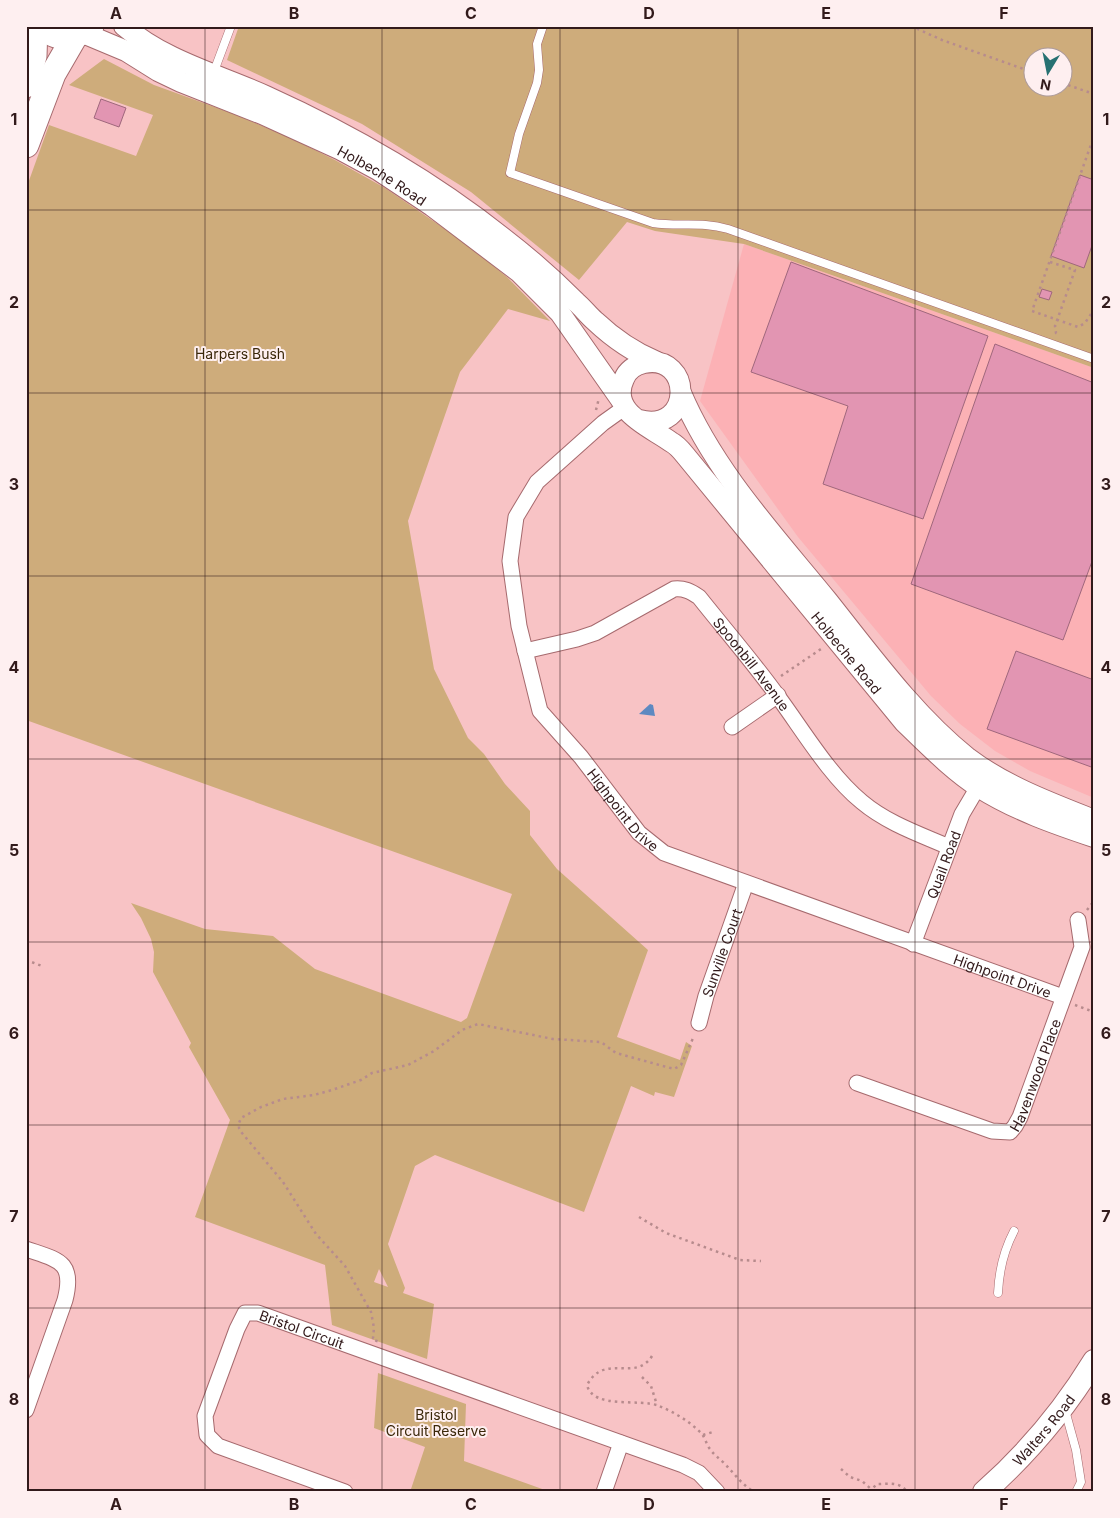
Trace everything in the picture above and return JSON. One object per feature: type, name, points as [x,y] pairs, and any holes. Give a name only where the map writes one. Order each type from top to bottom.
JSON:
[{"type":"main road","points":[[26,85],[34,56],[35,26]]},
{"type":"main road","points":[[42,26],[55,36],[65,37],[83,32]]},
{"type":"main road","points":[[26,145],[53,74],[83,32]]},
{"type":"main road","name":"Walters Road","points":[[984,1492],[1007,1472],[1040,1437],[1064,1406],[1094,1361]]},
{"type":"street","name":"Holbeche Road","points":[[124,26],[136,37],[163,54],[265,96],[339,131],[414,173],[504,238],[615,339],[629,349],[659,363]]},
{"type":"street","name":"Holbeche Road","points":[[83,32],[126,51],[158,71],[181,82],[269,117],[378,170],[432,206],[519,272],[560,314],[628,409],[670,440],[686,455],[904,722],[940,757],[978,787],[1046,820],[1094,837]]},
{"type":"street","points":[[650,362],[659,363],[668,367],[676,374],[682,393],[675,411],[668,418],[649,423],[628,409],[620,392],[622,383],[632,368],[650,362]]},
{"type":"street","name":"Holbeche Road","points":[[682,393],[692,419],[719,463],[888,676],[927,720],[952,744],[986,770],[1049,802],[1094,820]]},
{"type":"street","name":"Highpoint Drive","points":[[628,409],[603,423],[537,482],[516,517],[510,561],[519,626],[540,711],[581,757],[639,833],[664,853],[1063,999]]},
{"type":"street","name":"Spoonbill Avenue","points":[[525,651],[577,639],[595,632],[664,593],[683,588],[699,597],[773,690],[842,784],[864,804],[899,826],[949,847]]},
{"type":"street","points":[[732,727],[773,690]]},
{"type":"street","name":"Quail Road","points":[[913,944],[962,814],[978,787]]},
{"type":"street","name":"Sunville Court","points":[[699,1023],[706,996],[746,882]]},
{"type":"street","name":"Havenwood Place","points":[[857,1083],[992,1131],[1010,1132],[1020,1117],[1082,947],[1078,920]]},
{"type":"street","points":[[26,1249],[64,1265],[68,1273],[69,1285],[26,1410]]},
{"type":"street","name":"Bristol Circuit","points":[[345,1492],[218,1446],[207,1435],[205,1416],[237,1329],[245,1313],[258,1313],[694,1470],[704,1477],[717,1492]]},
{"type":"street","points":[[604,1492],[621,1443]]},
{"type":"lane","points":[[213,74],[231,26]]},
{"type":"lane","points":[[543,26],[537,44],[539,70],[537,83],[519,134],[510,173],[653,223],[712,224],[728,229],[1094,359]]},
{"type":"lane","points":[[998,1293],[999,1275],[1006,1248],[1014,1231]]},
{"type":"lane","points":[[1064,1406],[1076,1450],[1080,1474],[1081,1482],[1076,1492]]},
{"type":"path","points":[[911,26],[942,40],[1022,68]]},
{"type":"path","points":[[1072,86],[1094,94]]},
{"type":"path","points":[[1091,314],[1080,327],[1032,311],[1094,136]]},
{"type":"path","points":[[1050,262],[1075,270],[1057,320],[1056,332],[1062,338]]},
{"type":"path","points":[[599,393],[595,414],[603,423]]},
{"type":"path","points":[[773,690],[827,645]]},
{"type":"path","points":[[26,960],[42,966]]},
{"type":"path","points":[[1063,999],[1094,1012]]},
{"type":"path","points":[[374,1347],[377,1339],[373,1338],[374,1328],[371,1312],[351,1275],[307,1222],[283,1182],[242,1133],[239,1128],[242,1118],[261,1107],[284,1099],[314,1095],[355,1082],[372,1073],[408,1065],[434,1051],[462,1030],[478,1024],[553,1039],[601,1042],[623,1056],[633,1057],[674,1069],[681,1065],[699,1023]]},
{"type":"path","points":[[639,1217],[666,1233],[740,1260],[761,1261]]},
{"type":"path","points":[[652,1356],[646,1364],[639,1367],[629,1369],[607,1368],[594,1376],[587,1385],[591,1395],[596,1398],[620,1402],[657,1405],[689,1422],[703,1435],[712,1451],[737,1480],[754,1492]]},
{"type":"path","points":[[642,1377],[651,1386],[657,1405]]},
{"type":"path","points":[[703,1435],[713,1432]]},
{"type":"path","points":[[841,1469],[850,1477],[862,1482],[870,1490],[877,1484],[895,1483],[904,1487],[907,1492]]},
{"type":"shaded area","points":[[744,244],[1094,368],[1094,798],[1030,771],[995,751],[960,724],[931,696],[798,537],[700,401]]},
{"type":"green space","points":[[239,26],[1094,26],[1094,368],[744,244],[655,231],[627,222],[579,280],[471,192],[362,124],[227,60]]},
{"type":"green space","name":"Harpers Bush","points":[[104,59],[154,85],[234,114],[291,138],[385,188],[464,242],[507,277],[550,321],[508,309],[460,372],[408,521],[434,669],[468,738],[484,754],[505,784],[530,811],[530,835],[557,869],[648,950],[617,1037],[680,1060],[686,1042],[692,1046],[674,1097],[655,1092],[654,1096],[631,1086],[584,1212],[435,1155],[415,1166],[388,1244],[405,1288],[403,1293],[434,1304],[427,1359],[332,1325],[325,1265],[195,1217],[230,1120],[189,1047],[191,1043],[153,972],[154,952],[151,939],[131,903],[205,929],[273,936],[315,969],[461,1022],[467,1018],[512,894],[26,720],[26,189],[49,125],[136,156],[153,115],[69,85]],"holes":[[[379,1269],[388,1287],[374,1282]]]},
{"type":"green space","name":"Bristol Circuit Reserve","points":[[378,1373],[466,1404],[464,1461],[545,1490],[544,1492],[410,1492],[425,1447],[374,1428]]},
{"type":"water","points":[[650,704],[653,705],[655,716],[639,714]]},
{"type":"building","points":[[101,99],[126,108],[119,127],[94,118]]},
{"type":"building","points":[[1080,175],[1094,180],[1094,240],[1084,268],[1051,256]]},
{"type":"building","points":[[791,262],[988,336],[923,519],[823,484],[848,406],[751,372]]},
{"type":"building","points":[[1042,289],[1052,292],[1049,300],[1039,297]]},
{"type":"building","points":[[995,344],[1094,383],[1094,556],[1063,640],[911,584]]},
{"type":"building","points":[[1016,651],[1094,680],[1094,768],[987,729]]}]
